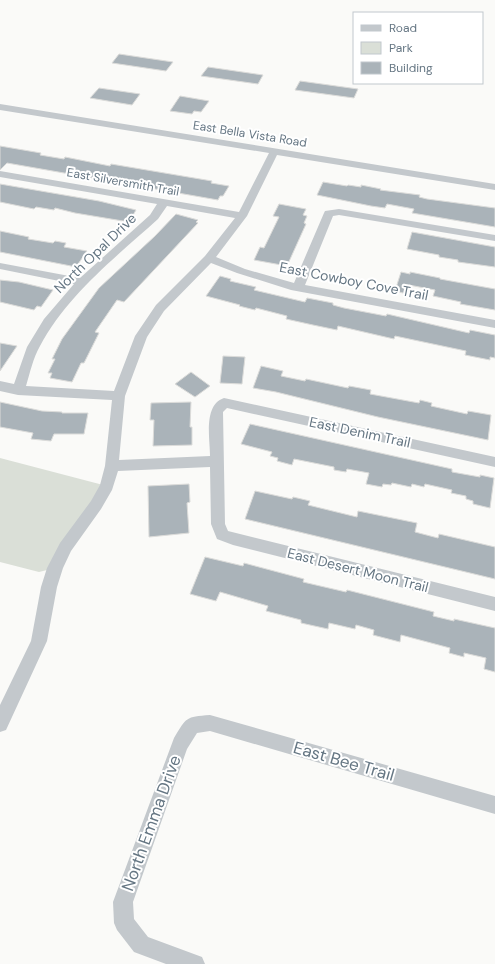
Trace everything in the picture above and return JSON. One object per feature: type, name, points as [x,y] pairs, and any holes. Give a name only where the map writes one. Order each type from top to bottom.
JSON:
[{"type":"street","name":"East Bella Vista Road","points":[[0,107],[495,187]]},
{"type":"street","points":[[0,724],[39,641],[54,568],[65,547],[107,486],[112,466],[119,396],[141,336],[160,308],[209,258],[242,216],[274,152]]},
{"type":"street","name":"East Silversmith Trail","points":[[0,174],[242,216]]},
{"type":"street","name":"North Opal Drive","points":[[18,390],[33,347],[48,322],[82,282],[154,217],[164,202]]},
{"type":"street","points":[[298,287],[329,213],[339,212],[495,238]]},
{"type":"street","name":"East Cowboy Cove Trail","points":[[209,258],[241,271],[298,287],[495,324]]},
{"type":"street","points":[[0,266],[82,282]]},
{"type":"street","points":[[0,386],[18,390],[119,396]]},
{"type":"street","name":"East Denim Trail","points":[[217,462],[217,411],[224,403],[495,462]]},
{"type":"street","points":[[112,466],[217,462]]},
{"type":"street","name":"East Desert Moon Trail","points":[[217,462],[218,524],[222,535],[495,604]]},
{"type":"street","name":"East Bee Trail","points":[[192,726],[210,723],[495,805]]},
{"type":"street","name":"North Emma Drive","points":[[192,726],[180,744],[123,902],[124,923],[141,945],[195,964]]},
{"type":"green space","points":[[0,458],[107,486],[55,568],[39,572],[0,562]]},
{"type":"building","points":[[119,54],[173,62],[166,71],[112,63]]},
{"type":"building","points":[[208,67],[263,75],[258,84],[201,76]]},
{"type":"building","points":[[300,81],[358,89],[354,98],[295,90]]},
{"type":"building","points":[[99,88],[140,94],[132,105],[90,98]]},
{"type":"building","points":[[180,96],[209,101],[201,112],[194,111],[192,114],[170,111]]},
{"type":"building","points":[[0,146],[41,153],[40,155],[64,159],[65,157],[110,166],[111,164],[212,181],[211,183],[229,186],[223,196],[220,196],[218,200],[7,163],[0,170]]},
{"type":"building","points":[[323,182],[347,186],[361,187],[361,185],[381,189],[380,190],[420,195],[419,197],[427,199],[495,208],[495,227],[412,213],[414,209],[387,204],[385,208],[317,195]]},
{"type":"building","points":[[0,184],[99,201],[136,210],[129,222],[55,208],[54,210],[36,207],[34,209],[0,202]]},
{"type":"building","points":[[279,204],[306,209],[303,215],[307,216],[304,223],[306,224],[287,266],[254,260],[260,247],[264,248],[279,217],[273,216]]},
{"type":"building","points":[[176,214],[198,220],[196,222],[198,223],[124,302],[117,300],[95,332],[99,333],[84,363],[81,363],[72,382],[50,378],[52,373],[48,373],[55,359],[52,359],[62,339],[99,288],[155,236]]},
{"type":"building","points":[[0,231],[29,237],[28,239],[53,243],[55,241],[66,243],[64,247],[87,251],[76,267],[0,252]]},
{"type":"building","points":[[412,232],[495,247],[495,267],[458,262],[458,260],[439,257],[439,255],[407,249]]},
{"type":"building","points":[[401,272],[410,274],[410,272],[495,289],[495,310],[460,304],[461,302],[433,296],[435,290],[409,285],[407,294],[395,291]]},
{"type":"building","points":[[220,276],[231,279],[230,281],[256,287],[254,290],[305,302],[307,298],[333,303],[333,305],[344,308],[386,316],[387,314],[469,333],[470,330],[495,335],[495,358],[490,357],[490,360],[465,355],[466,351],[395,336],[394,339],[338,326],[337,330],[313,325],[286,319],[287,316],[256,308],[255,310],[206,296]]},
{"type":"building","points":[[0,280],[19,282],[53,290],[41,307],[37,306],[34,310],[0,302]]},
{"type":"building","points":[[0,343],[17,346],[0,371]]},
{"type":"building","points":[[223,356],[245,357],[242,384],[220,383]]},
{"type":"building","points":[[261,366],[283,371],[281,376],[305,381],[306,379],[348,388],[349,386],[371,390],[370,394],[419,403],[420,400],[432,403],[431,406],[467,414],[468,411],[491,415],[488,440],[378,417],[276,392],[253,388]]},
{"type":"building","points":[[191,372],[210,386],[195,397],[175,384]]},
{"type":"building","points":[[0,402],[42,411],[88,413],[84,434],[54,434],[51,441],[31,439],[33,433],[0,427]]},
{"type":"building","points":[[191,402],[190,427],[192,427],[192,445],[153,446],[154,420],[150,420],[151,403]]},
{"type":"building","points":[[250,424],[452,469],[452,472],[494,478],[490,508],[473,504],[473,501],[466,499],[466,496],[451,493],[452,490],[425,484],[424,487],[412,484],[411,487],[392,483],[391,485],[383,484],[382,487],[366,484],[369,473],[347,469],[346,472],[334,470],[334,467],[294,459],[292,465],[277,461],[278,458],[270,456],[272,452],[241,444]]},
{"type":"building","points":[[189,484],[190,502],[187,503],[189,533],[149,537],[148,486]]},
{"type":"building","points":[[255,491],[292,499],[293,497],[310,501],[308,505],[357,517],[358,511],[417,523],[415,532],[438,538],[439,534],[495,547],[495,579],[245,519]]},
{"type":"building","points":[[205,557],[243,566],[244,563],[304,579],[303,582],[346,592],[347,590],[434,612],[433,616],[495,628],[495,672],[484,669],[486,658],[464,653],[464,657],[449,653],[450,648],[401,635],[400,642],[373,635],[374,630],[356,625],[355,629],[329,623],[328,629],[301,623],[301,620],[266,611],[268,606],[220,592],[216,601],[190,594]]}]
